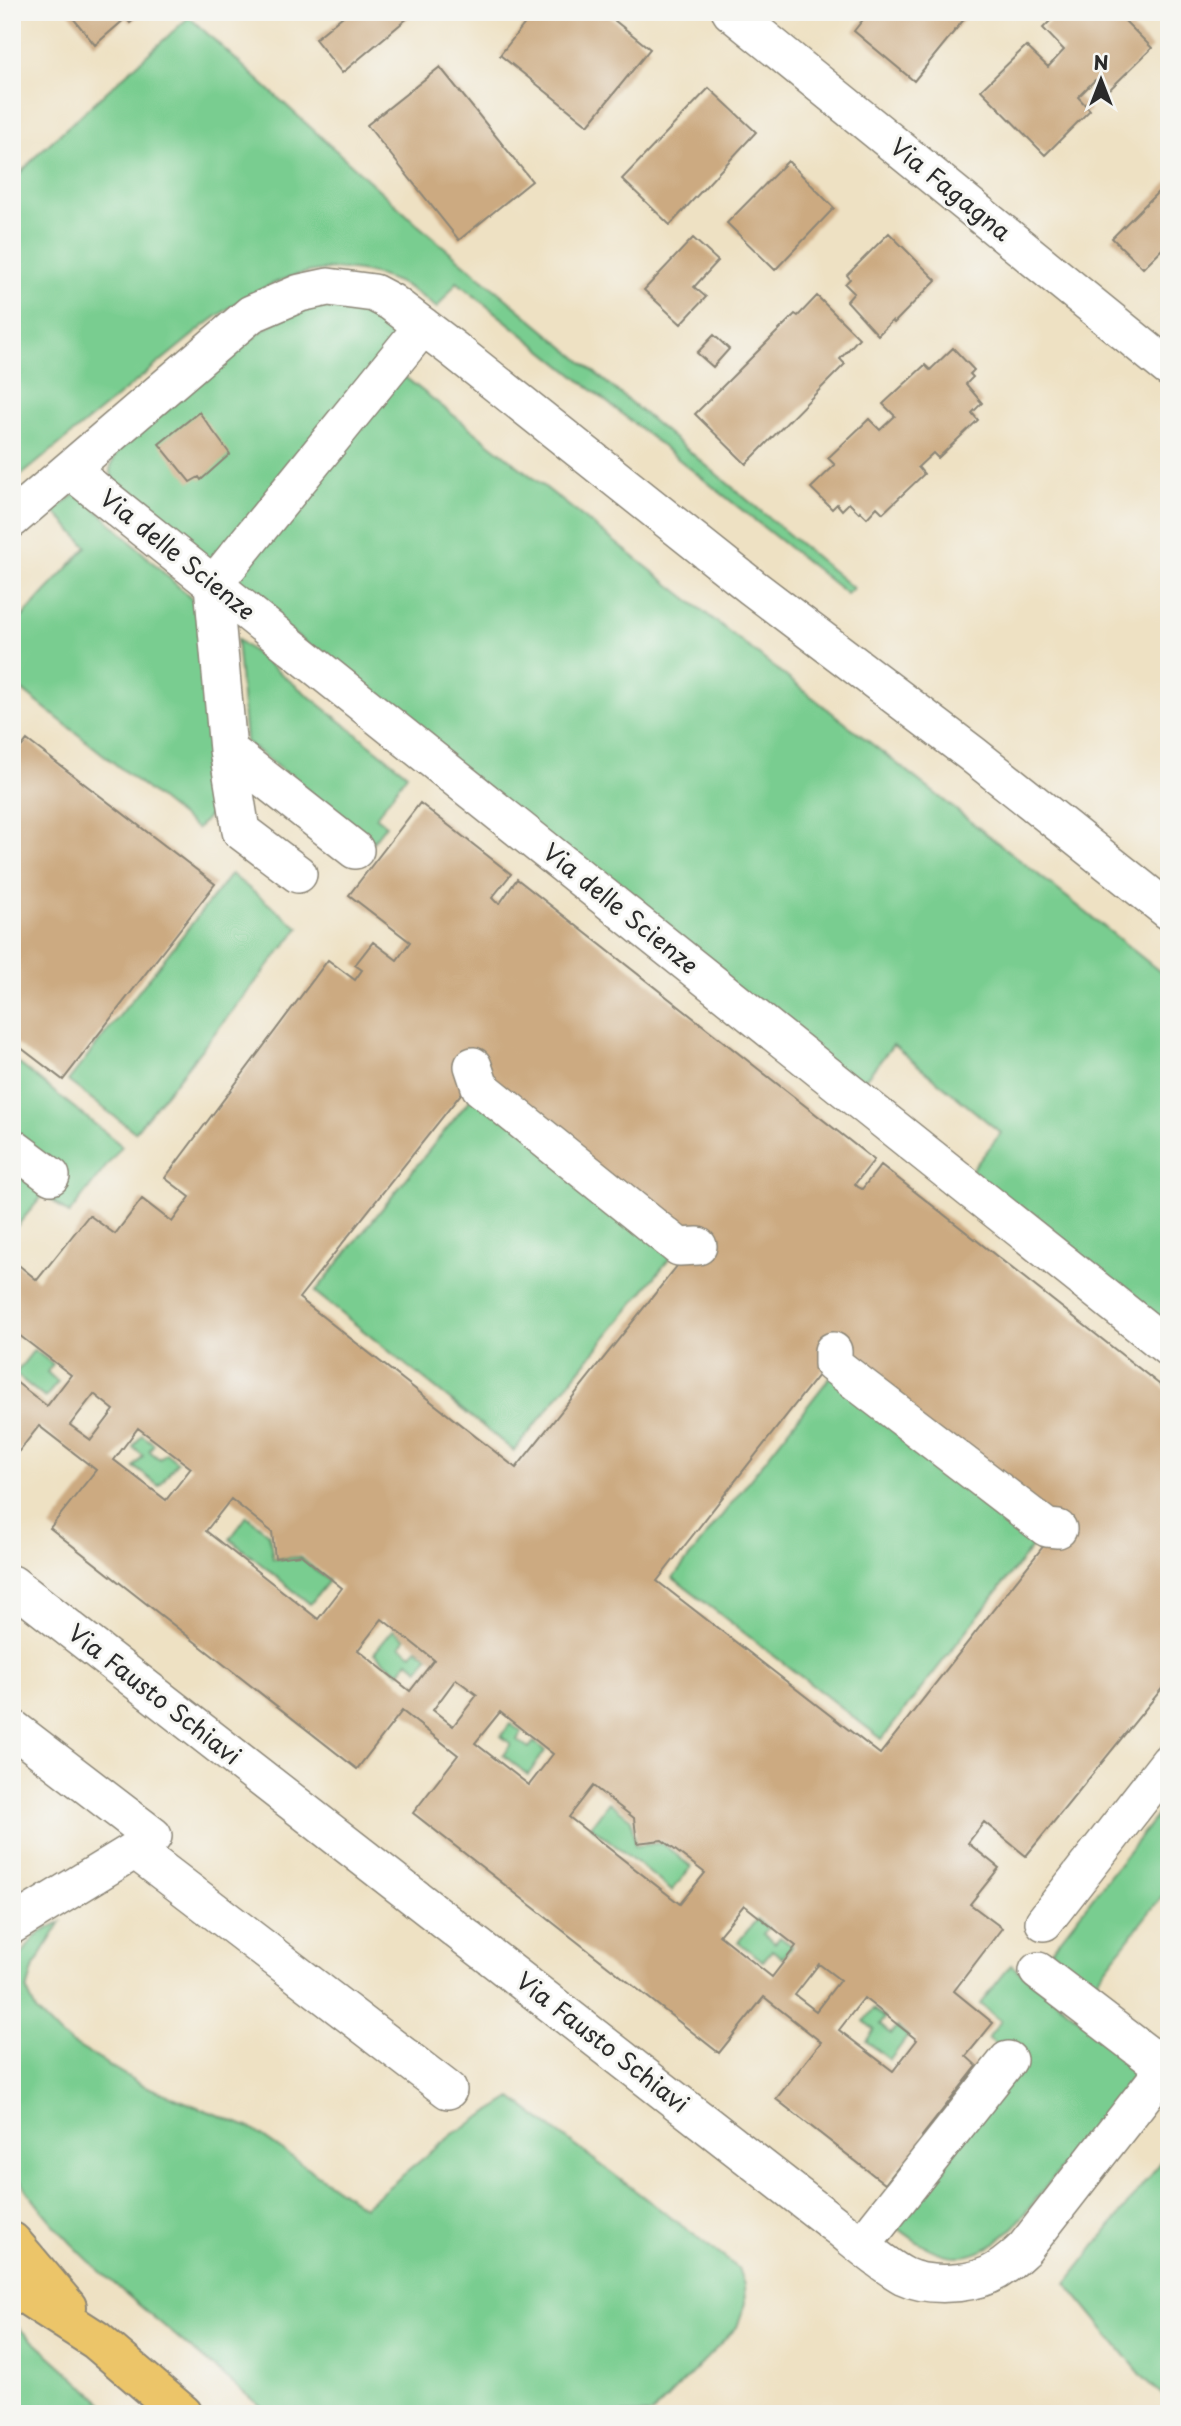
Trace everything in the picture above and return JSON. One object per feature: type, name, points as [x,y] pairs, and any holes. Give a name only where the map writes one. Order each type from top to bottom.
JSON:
[{"type":"main road","points":[[12,2242],[96,2340]]},
{"type":"main road","points":[[12,2286],[96,2340],[183,2414]]},
{"type":"street","name":"Via Fagagna","points":[[731,12],[1169,368]]},
{"type":"street","points":[[12,519],[251,314],[300,293],[328,287],[374,293],[423,326],[752,587],[972,754],[1169,911]]},
{"type":"street","points":[[298,874],[241,831],[228,750],[213,585],[423,326]]},
{"type":"street","name":"Via delle Scienze","points":[[70,470],[1169,1348]]},
{"type":"street","points":[[228,750],[355,850]]},
{"type":"street","points":[[473,1066],[480,1087],[594,1180],[679,1247],[698,1246]]},
{"type":"street","points":[[12,1147],[51,1176]]},
{"type":"street","points":[[833,1351],[833,1364],[1047,1528],[1058,1529]]},
{"type":"street","name":"Via Fausto Schiavi","points":[[12,1584],[903,2276],[943,2283],[988,2275],[1008,2264],[1024,2249],[1167,2066]]},
{"type":"street","points":[[12,1728],[153,1836],[135,1850],[12,1925]]},
{"type":"street","points":[[1045,1923],[1169,1762]]},
{"type":"street","points":[[135,1850],[448,2090]]},
{"type":"street","points":[[1038,1971],[1167,2066]]},
{"type":"street","points":[[862,2245],[1008,2060]]},
{"type":"green space","points":[[189,17],[419,226],[853,588],[847,594],[457,282],[437,308],[406,286],[378,275],[351,270],[300,274],[276,282],[252,294],[205,325],[12,483],[12,182],[40,152]]},
{"type":"green space","points":[[314,307],[341,308],[363,313],[384,322],[406,338],[387,363],[1169,979],[1169,1336],[967,1176],[1001,1133],[893,1045],[859,1087],[116,491],[110,469],[116,453],[262,331],[286,316]]},
{"type":"green space","points":[[78,492],[200,607],[215,809],[197,829],[12,682],[12,628],[87,547],[54,511]]},
{"type":"green space","points":[[237,639],[407,774],[376,817],[386,825],[373,842],[246,742]]},
{"type":"green space","points":[[231,874],[299,928],[135,1132],[68,1081]]},
{"type":"green space","points":[[12,1058],[122,1146],[69,1214],[44,1194],[12,1232]]},
{"type":"green space","points":[[480,1087],[679,1247],[514,1451],[315,1292]]},
{"type":"green space","points":[[34,1350],[53,1364],[47,1372],[58,1382],[45,1398],[15,1374]]},
{"type":"green space","points":[[838,1367],[1047,1528],[882,1739],[673,1578]]},
{"type":"green space","points":[[142,1435],[154,1444],[149,1451],[160,1459],[166,1453],[177,1462],[159,1486],[134,1467],[143,1456],[133,1447]]},
{"type":"green space","points":[[247,1516],[269,1534],[273,1559],[300,1557],[329,1581],[310,1604],[230,1539]]},
{"type":"green space","points":[[393,1630],[405,1639],[400,1646],[412,1654],[417,1648],[428,1657],[419,1669],[408,1661],[399,1673],[374,1653]]},
{"type":"green space","points":[[510,1724],[522,1732],[517,1740],[529,1748],[534,1742],[545,1751],[528,1775],[503,1755],[511,1744],[501,1736]]},
{"type":"green space","points":[[1169,1800],[1169,1887],[1090,1988],[1048,1955]]},
{"type":"green space","points":[[609,1802],[631,1819],[635,1846],[662,1843],[691,1867],[672,1891],[591,1826]]},
{"type":"green space","points":[[757,1919],[768,1928],[763,1934],[775,1943],[780,1937],[792,1946],[782,1958],[772,1950],[763,1961],[738,1942]]},
{"type":"green space","points":[[61,1922],[34,1966],[27,1991],[36,2011],[62,2037],[140,2084],[250,2128],[364,2207],[453,2134],[512,2098],[738,2268],[744,2285],[745,2304],[737,2327],[652,2414],[269,2414],[81,2253],[44,2213],[12,2168],[12,1968],[36,1935]]},
{"type":"green space","points":[[1011,1965],[1141,2067],[1015,2226],[997,2242],[980,2251],[964,2256],[949,2255],[919,2243],[885,2218],[1013,2057],[988,2038],[1001,2021],[980,2004]]},
{"type":"green space","points":[[873,2009],[885,2018],[880,2025],[891,2034],[897,2027],[908,2036],[890,2060],[866,2041],[874,2030],[864,2021]]},
{"type":"green space","points":[[1169,2152],[1169,2401],[1143,2377],[1066,2283]]},
{"type":"green space","points":[[12,2322],[115,2414],[23,2414],[12,2405]]},
{"type":"building","points":[[68,12],[143,12],[130,23],[126,18],[95,45]]},
{"type":"building","points":[[348,12],[415,12],[342,73],[315,39]]},
{"type":"building","points":[[534,12],[604,12],[650,49],[588,125],[500,55]]},
{"type":"building","points":[[869,12],[970,12],[914,81],[854,31]]},
{"type":"building","points":[[1059,12],[1116,12],[1152,48],[1107,92],[1095,80],[1078,97],[1090,110],[1045,155],[981,90],[1026,46],[1048,67],[1064,50],[1043,28]]},
{"type":"building","points":[[440,67],[532,181],[459,240],[367,125]]},
{"type":"building","points":[[709,88],[756,132],[670,225],[622,179]]},
{"type":"building","points":[[788,161],[834,208],[775,270],[727,223]]},
{"type":"building","points":[[1169,181],[1169,242],[1143,268],[1112,238]]},
{"type":"building","points":[[889,233],[936,280],[894,323],[892,321],[878,335],[847,301],[854,293],[845,284],[850,279],[847,275]]},
{"type":"building","points":[[693,238],[718,261],[694,287],[706,297],[681,324],[644,290]]},
{"type":"building","points":[[817,296],[859,338],[840,359],[845,364],[746,464],[695,414],[795,314],[798,316]]},
{"type":"building","points":[[714,335],[729,349],[713,367],[697,353]]},
{"type":"building","points":[[953,348],[974,370],[970,374],[973,377],[966,384],[982,403],[972,413],[978,420],[938,458],[933,453],[918,467],[924,474],[883,513],[877,507],[867,518],[849,503],[842,510],[837,504],[832,509],[811,488],[835,465],[828,458],[869,419],[880,430],[895,416],[883,404],[925,365],[930,370]]},
{"type":"building","points":[[199,412],[230,454],[201,480],[199,477],[190,482],[159,444]]},
{"type":"building","points":[[27,740],[215,884],[63,1080],[12,1041],[12,759]]},
{"type":"building","points":[[420,803],[511,874],[492,898],[496,902],[500,903],[517,879],[874,1160],[855,1184],[858,1187],[862,1189],[881,1165],[1169,1392],[1169,1559],[1165,1564],[1169,1567],[1169,1615],[1162,1623],[1169,1629],[1169,1680],[1026,1856],[984,1822],[968,1843],[999,1868],[970,1904],[1002,1928],[954,1991],[993,2023],[966,2056],[977,2066],[922,2136],[926,2160],[901,2164],[885,2184],[776,2099],[821,2042],[764,1997],[719,2053],[413,1813],[458,1755],[402,1711],[357,1769],[50,1528],[96,1470],[39,1426],[12,1460],[12,1379],[47,1406],[71,1375],[19,1335],[12,1343],[12,1265],[15,1262],[37,1280],[89,1215],[115,1234],[142,1199],[172,1222],[190,1197],[165,1178],[328,960],[355,980],[362,970],[355,965],[373,942],[397,960],[410,942],[349,895]],"holes":[[[476,1075],[693,1246],[516,1468],[299,1298]],[[833,1356],[1056,1530],[880,1754],[657,1581]],[[94,1394],[114,1410],[91,1440],[70,1425]],[[138,1428],[191,1468],[166,1500],[114,1460]],[[231,1499],[272,1532],[275,1558],[301,1555],[342,1588],[318,1619],[206,1531]],[[382,1619],[434,1660],[410,1691],[358,1650]],[[456,1679],[477,1695],[453,1726],[433,1710]],[[500,1712],[553,1754],[529,1785],[475,1743]],[[593,1786],[634,1818],[637,1843],[662,1840],[705,1873],[680,1904],[569,1817]],[[744,1905],[796,1946],[772,1977],[719,1935]],[[819,1964],[840,1980],[816,2011],[795,1995]],[[864,1998],[917,2040],[893,2071],[839,2030]]]}]
